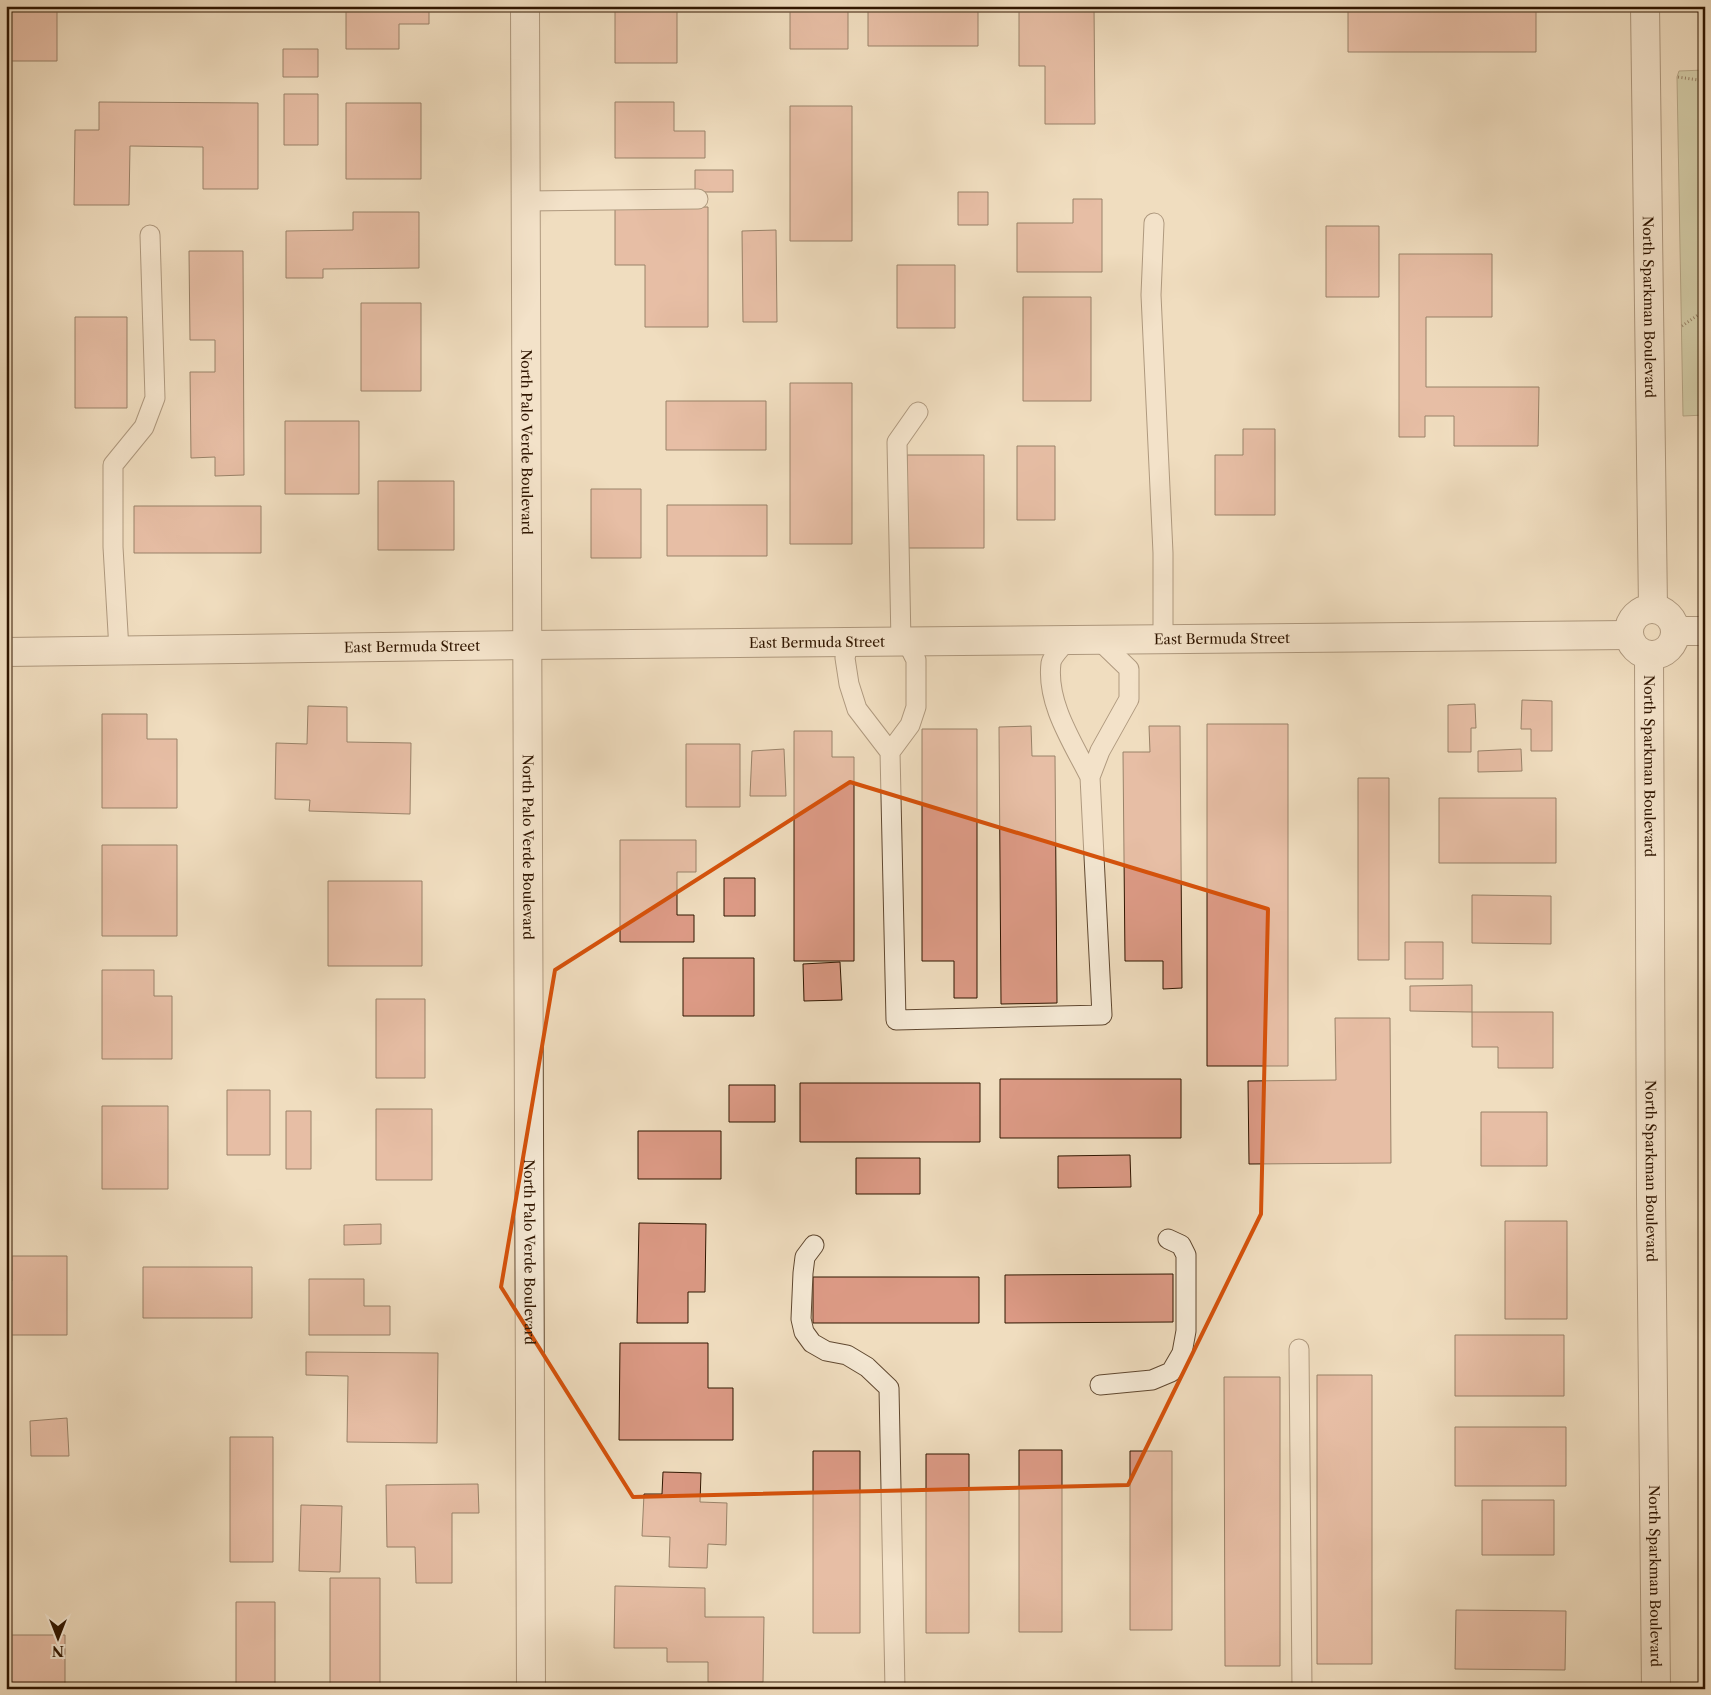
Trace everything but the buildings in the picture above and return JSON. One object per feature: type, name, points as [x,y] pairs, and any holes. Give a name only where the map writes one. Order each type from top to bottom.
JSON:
[{"type":"street","name":"North Palo Verde Boulevard","points":[[525,6],[531,1689]]},
{"type":"street","name":"North Sparkman Boulevard","points":[[1645,6],[1653,608]]},
{"type":"street","points":[[1653,608],[1666,612],[1672,618],[1675,631],[1674,640],[1670,647],[1664,652],[1649,655],[1642,653],[1630,642],[1628,627],[1636,614],[1653,608]]},
{"type":"street","points":[[1675,631],[1705,631]]},
{"type":"street","name":"East Bermuda Street","points":[[6,652],[528,645],[1628,635]]},
{"type":"street","name":"North Sparkman Boulevard","points":[[1649,655],[1651,1197],[1656,1689]]},
{"type":"lane","points":[[526,201],[698,199]]},
{"type":"lane","points":[[1154,223],[1150,294],[1163,553],[1163,640]]},
{"type":"lane","points":[[119,650],[113,547],[113,465],[144,427],[155,398],[150,234]]},
{"type":"lane","points":[[890,752],[910,725],[916,707],[916,660],[904,642],[897,442],[918,412]]},
{"type":"lane","points":[[1090,777],[1100,751],[1129,699],[1129,669],[1099,640]]},
{"type":"lane","points":[[849,642],[845,658],[849,684],[857,709],[890,752],[896,1020],[1102,1015],[1090,777],[1067,729],[1052,690],[1051,661],[1066,641]]},
{"type":"lane","points":[[1100,1385],[1152,1380],[1170,1372],[1182,1353],[1186,1332],[1186,1255],[1180,1246],[1168,1239]]},
{"type":"lane","points":[[814,1245],[805,1257],[802,1273],[802,1319],[804,1332],[812,1343],[826,1351],[847,1355],[867,1367],[889,1388],[896,1689]]},
{"type":"lane","points":[[1299,1349],[1302,1689]]},
{"type":"path","points":[[1677,77],[1705,81]]},
{"type":"highlighted area","points":[[850,782],[1268,909],[1261,1214],[1128,1485],[633,1497],[501,1287],[555,970]]},
{"type":"green space","points":[[1705,70],[1705,415],[1683,416],[1677,77],[1679,71]]}]
